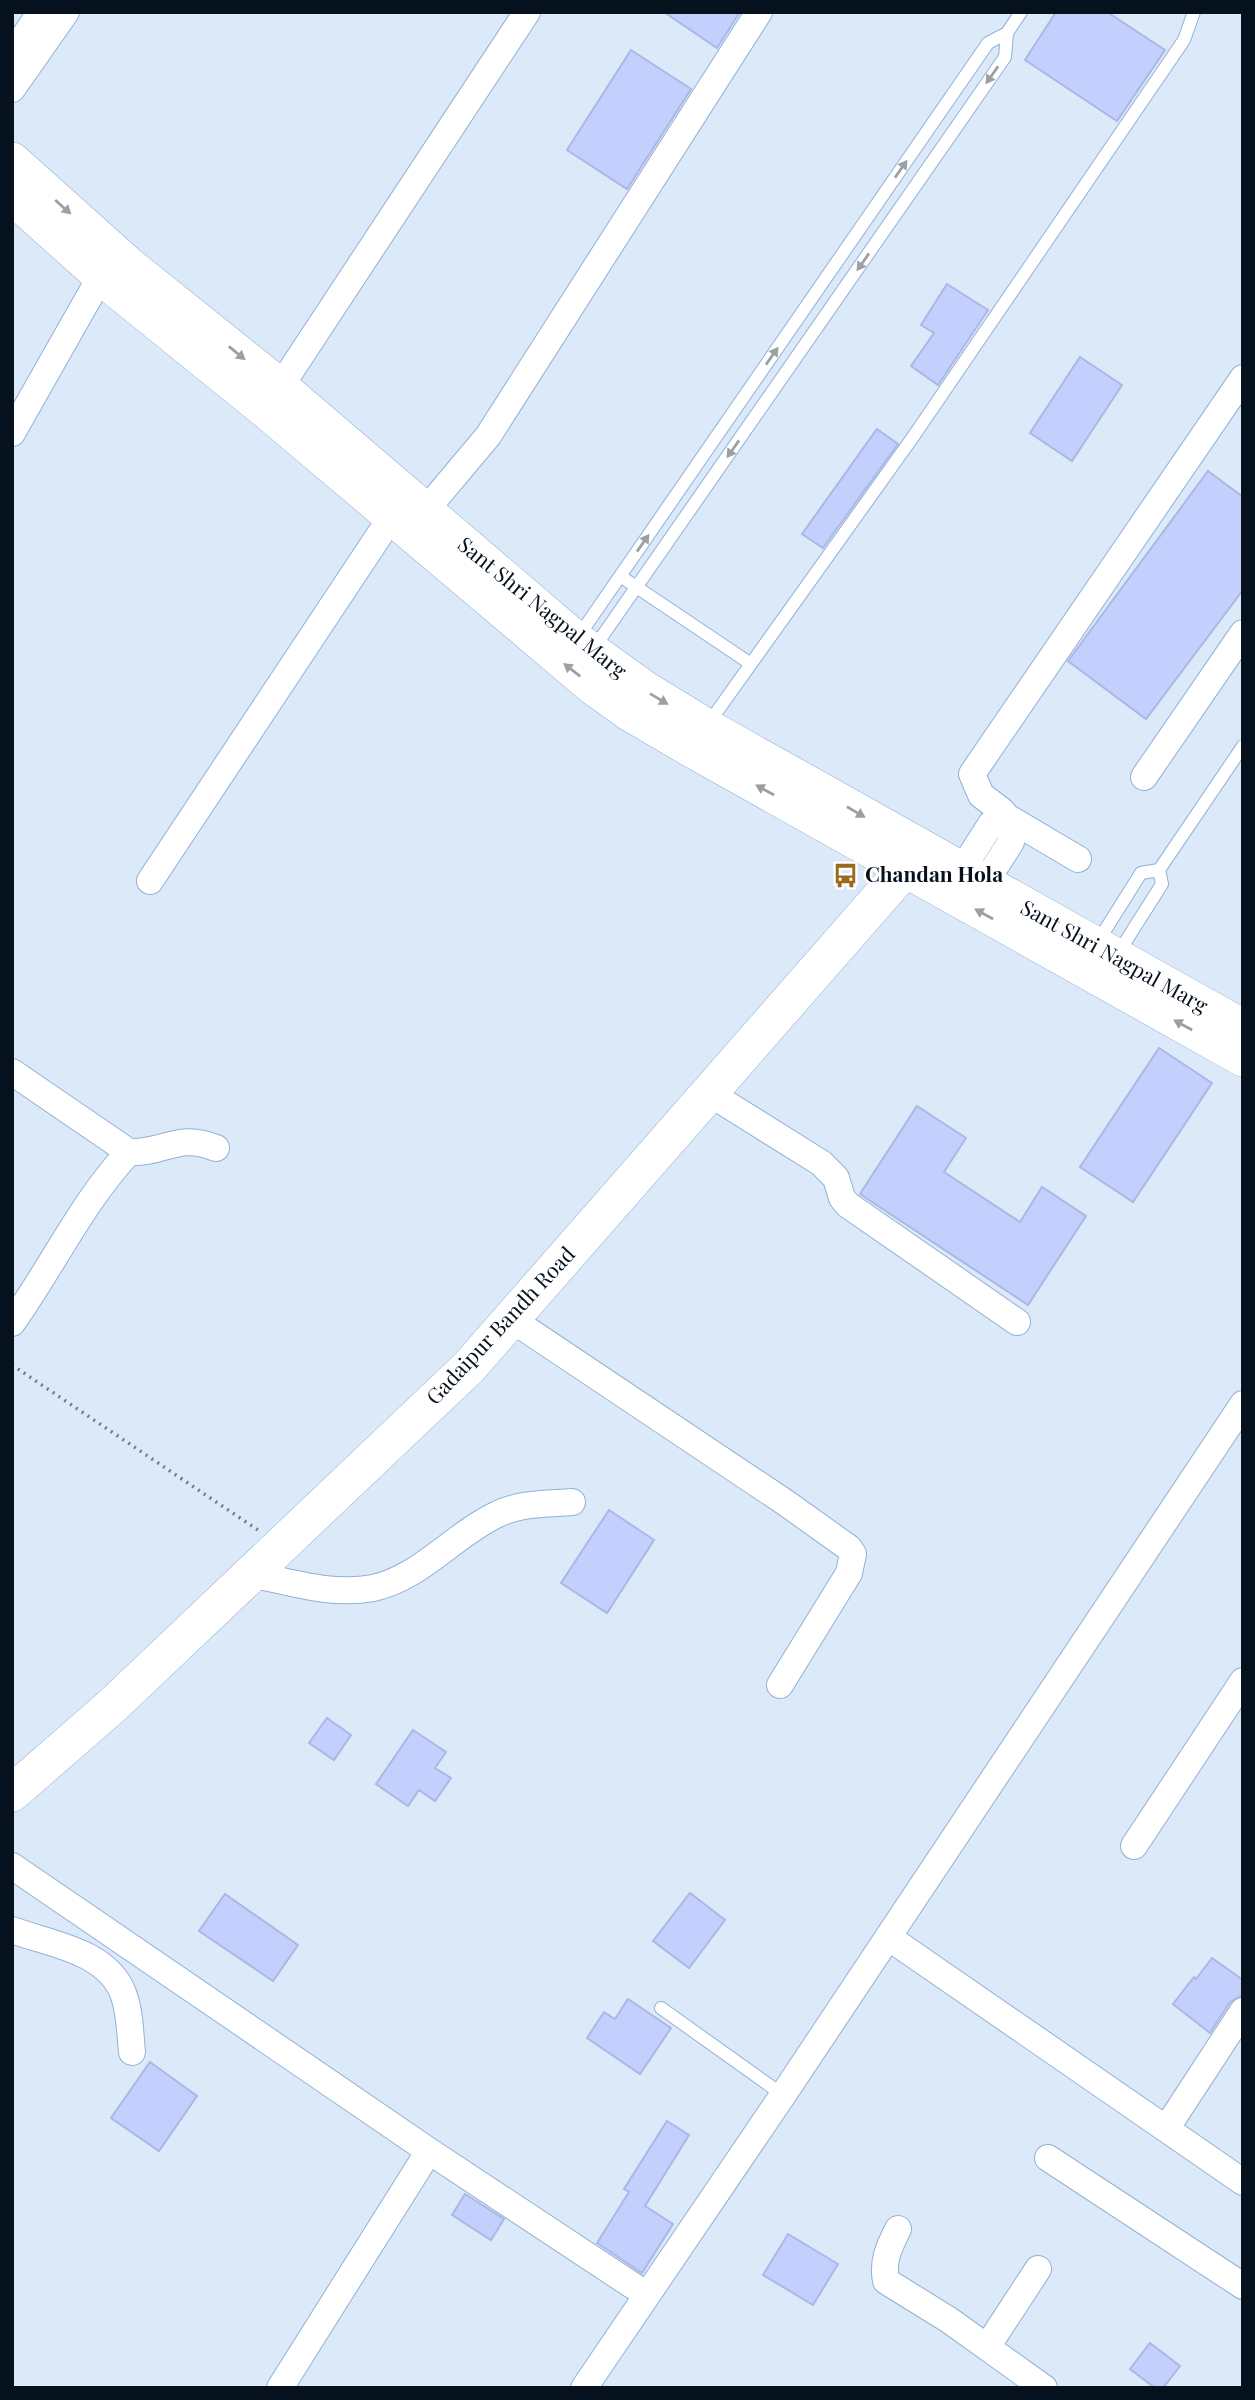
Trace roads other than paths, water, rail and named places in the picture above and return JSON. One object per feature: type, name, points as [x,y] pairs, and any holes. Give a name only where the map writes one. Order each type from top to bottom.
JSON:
[{"type":"main road","name":"Sant Shri Nagpal Marg","points":[[12,161],[128,265],[280,387],[562,662],[629,712],[913,859],[972,878],[1243,1028]]},
{"type":"main road","name":"Sant Shri Nagpal Marg","points":[[12,196],[101,276],[409,514],[643,689],[913,859],[1243,1058]]},
{"type":"main road","name":"Gadaipur Bandh Road","points":[[12,1793],[113,1705],[469,1367],[913,859]]},
{"type":"street","points":[[12,54],[41,12]]},
{"type":"street","points":[[12,89],[66,12]]},
{"type":"street","points":[[150,881],[409,514],[488,436],[759,12]]},
{"type":"street","points":[[280,387],[523,14]]},
{"type":"street","points":[[12,433],[101,276]]},
{"type":"street","points":[[1004,821],[1002,811],[981,796],[972,774],[1243,378]]},
{"type":"street","points":[[1144,777],[1243,633]]},
{"type":"street","points":[[972,878],[991,824],[1004,821],[1078,859]]},
{"type":"street","points":[[12,1072],[129,1152],[142,1153],[181,1142],[204,1143],[216,1147]]},
{"type":"street","points":[[709,1093],[821,1163],[836,1178],[842,1198],[848,1205],[1017,1322]]},
{"type":"street","points":[[12,1323],[100,1189],[129,1152]]},
{"type":"street","points":[[511,1319],[849,1548],[853,1554],[849,1573],[780,1685]]},
{"type":"street","points":[[584,2388],[783,2095],[1243,1404]]},
{"type":"street","points":[[251,1574],[337,1590],[375,1588],[396,1581],[498,1514],[516,1508],[572,1502]]},
{"type":"street","points":[[1134,1846],[1243,1681]]},
{"type":"street","points":[[12,1866],[429,2151],[647,2295]]},
{"type":"street","points":[[12,1930],[79,1952],[110,1973],[122,1990],[128,2013],[132,2052]]},
{"type":"street","points":[[888,1937],[1243,2182]]},
{"type":"street","points":[[1166,2129],[1243,2011]]},
{"type":"street","points":[[285,2386],[429,2151]]},
{"type":"street","points":[[1048,2158],[1243,2286]]},
{"type":"street","points":[[898,2229],[888,2247],[883,2267],[886,2281],[949,2320],[1044,2388]]},
{"type":"street","points":[[987,2347],[1038,2269]]},
{"type":"lane","points":[[584,646],[620,576],[988,43],[1007,33],[1021,12]]},
{"type":"lane","points":[[706,727],[913,437],[1177,52],[1194,12]]},
{"type":"lane","points":[[584,646],[636,587],[1005,57],[1007,33]]},
{"type":"lane","points":[[620,576],[751,664]]},
{"type":"lane","points":[[1105,951],[1141,873],[1159,870],[1243,746]]},
{"type":"lane","points":[[1105,951],[1163,884],[1159,870]]},
{"type":"lane","points":[[661,2008],[783,2095]]},
{"type":"place","name":"Chandan Hola","points":[[845,875]]}]
